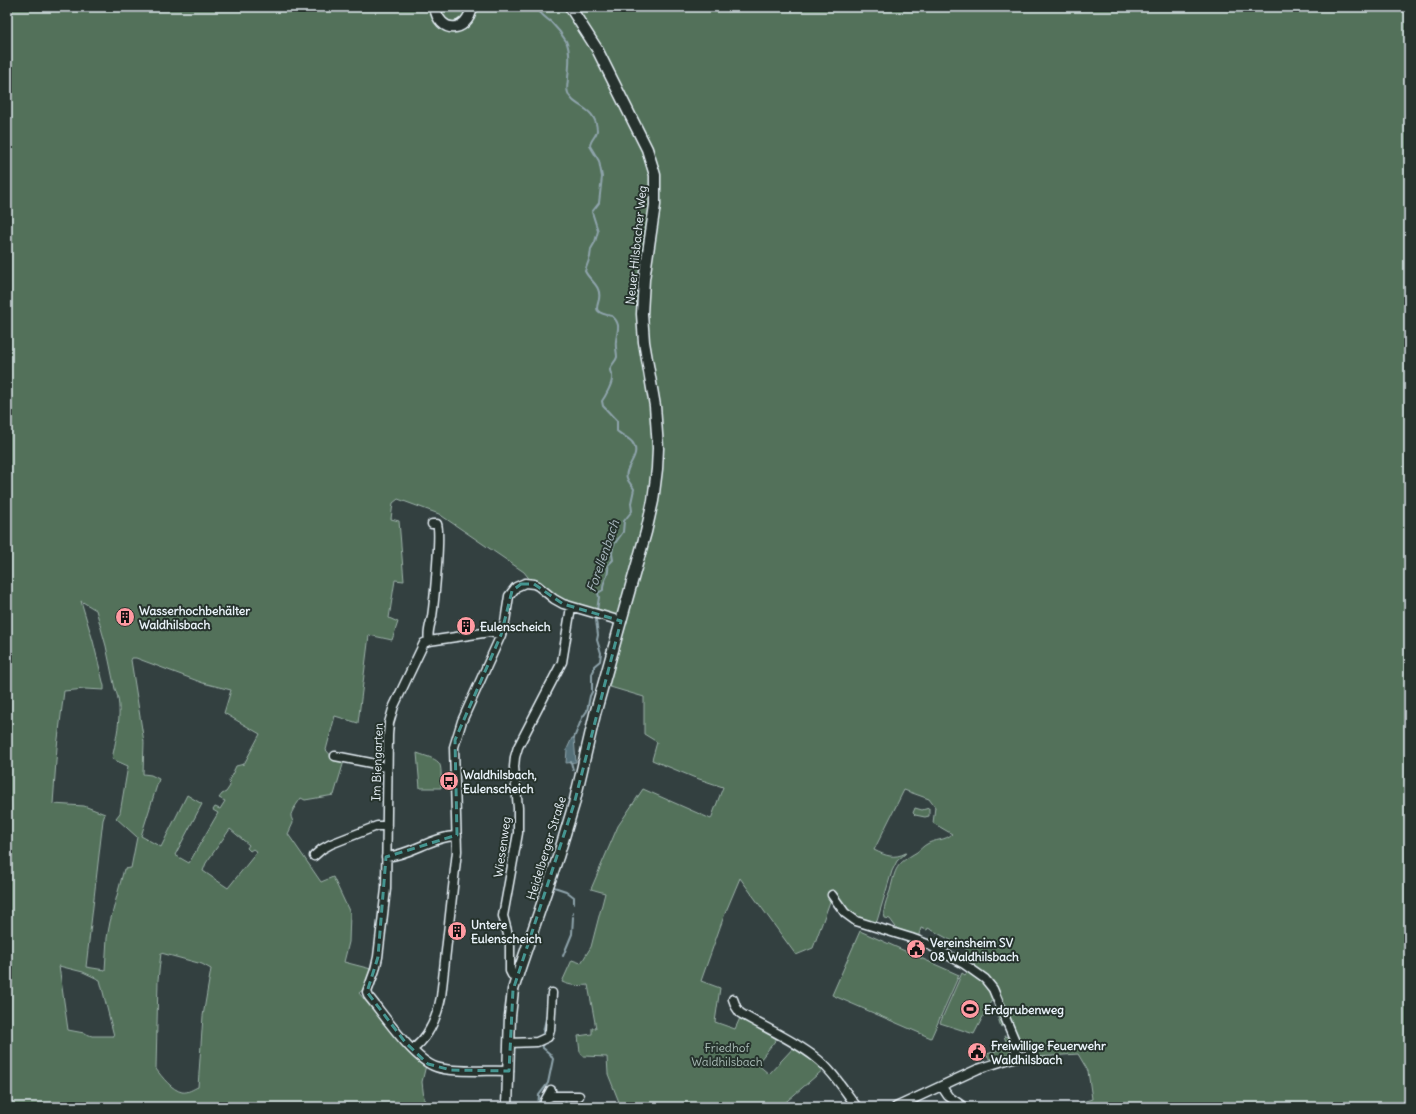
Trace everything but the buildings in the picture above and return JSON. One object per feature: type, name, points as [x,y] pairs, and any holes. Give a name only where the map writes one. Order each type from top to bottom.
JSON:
[{"type":"street","points":[[436,7],[437,16],[440,21],[453,27],[460,26],[467,21],[472,7]]},
{"type":"street","name":"Neuer Hilsbacher Weg","points":[[570,7],[597,49],[644,143],[653,168],[656,189],[655,209],[644,279],[642,314],[644,342],[657,427],[656,470],[653,501],[648,523],[621,621]]},
{"type":"street","points":[[432,524],[438,526],[438,540],[433,604],[428,633],[429,641],[490,632],[501,634]]},
{"type":"street","points":[[509,1070],[451,1070],[439,1068],[426,1063],[413,1050],[427,1034],[435,1018],[440,1002],[455,874],[457,836],[453,758],[455,740],[501,634],[505,622],[509,596],[519,585],[527,583],[534,584],[557,601],[571,607],[621,621]]},
{"type":"street","name":"Wiesenweg","points":[[517,977],[512,975],[510,971],[510,942],[503,916],[518,828],[518,801],[514,759],[518,748],[562,662],[571,607]]},
{"type":"street","name":"Heidelberger Straße","points":[[507,1107],[510,1011],[517,977],[552,876],[572,810],[595,714],[621,621]]},
{"type":"street","name":"Im Biengarten","points":[[413,1050],[369,997],[367,992],[376,970],[385,896],[388,731],[393,710],[421,646],[429,641]]},
{"type":"street","points":[[335,756],[371,763],[387,768]]},
{"type":"street","points":[[314,856],[328,845],[376,826],[386,826]]},
{"type":"street","points":[[386,857],[396,856],[447,837],[457,836]]},
{"type":"street","points":[[832,895],[846,914],[856,921],[927,944],[964,964],[987,980],[993,989],[1015,1041],[1016,1057]]},
{"type":"street","points":[[509,1043],[537,1042],[548,1037],[552,993]]},
{"type":"street","points":[[733,999],[740,1013],[776,1032],[815,1056],[828,1070],[856,1107]]},
{"type":"street","points":[[896,1107],[978,1070],[1016,1057],[1032,1055]]},
{"type":"street","points":[[942,1086],[948,1096],[964,1107]]},
{"type":"street","points":[[544,1107],[551,1090]]},
{"type":"street","points":[[547,1098],[552,1096],[579,1096]]},
{"type":"highlighted area","points":[[521,584],[534,584],[563,604],[621,621],[574,804],[513,990],[509,1071],[451,1070],[428,1064],[405,1042],[367,992],[378,957],[386,857],[457,835],[455,740],[501,635],[512,591]]},
{"type":"green space","name":"Friedhof Waldhilsbach","points":[[7,7],[1409,7],[1409,1107],[1067,1107],[1092,1099],[1088,1071],[1078,1054],[1036,1057],[1021,1051],[1004,1006],[962,959],[967,949],[928,928],[927,930],[921,928],[918,938],[898,930],[890,919],[885,918],[885,904],[895,872],[900,864],[930,842],[946,838],[952,834],[933,823],[935,807],[929,799],[904,790],[874,850],[890,856],[898,856],[906,853],[897,861],[892,871],[877,921],[872,924],[851,914],[831,891],[831,899],[813,948],[796,955],[740,878],[724,916],[701,981],[720,988],[715,1022],[735,1029],[740,1018],[759,1025],[778,1037],[757,1064],[769,1074],[795,1046],[824,1069],[780,1107],[621,1107],[608,1074],[607,1057],[583,1056],[580,1052],[578,1036],[592,1034],[592,1028],[596,1028],[588,985],[581,986],[562,982],[572,960],[581,963],[591,947],[605,893],[591,889],[618,826],[643,789],[711,819],[723,787],[693,777],[652,760],[657,742],[644,734],[644,697],[600,684],[616,623],[571,607],[531,581],[524,572],[439,514],[398,499],[393,503],[391,519],[399,521],[404,581],[395,580],[389,618],[398,622],[392,640],[369,635],[358,723],[335,716],[326,750],[333,758],[344,761],[334,795],[305,800],[301,798],[291,814],[293,823],[288,834],[321,882],[333,877],[350,913],[349,942],[344,962],[371,969],[365,988],[359,993],[383,1021],[426,1065],[422,1082],[425,1107],[7,1107]],"holes":[[[81,601],[96,610],[118,697],[119,714],[112,759],[128,766],[120,813],[116,818],[137,837],[131,868],[124,869],[110,922],[107,938],[105,970],[86,967],[103,820],[105,814],[84,806],[53,804],[57,747],[64,691],[85,689],[104,690],[93,641]],[[132,658],[136,658],[203,683],[231,690],[224,713],[260,734],[244,764],[236,766],[229,781],[230,786],[219,798],[225,801],[220,809],[215,807],[213,810],[218,813],[189,863],[175,855],[202,804],[187,795],[161,847],[141,836],[159,779],[151,775],[143,774],[144,742],[131,660]],[[230,829],[249,845],[247,848],[250,851],[253,849],[257,852],[228,888],[203,871],[206,863]],[[161,953],[202,964],[211,969],[203,1016],[198,1087],[186,1092],[178,1091],[168,1083],[156,1069],[158,980]],[[59,966],[83,972],[100,980],[114,1036],[92,1036],[68,1030]]]},
{"type":"green space","points":[[417,753],[432,758],[439,763],[441,767],[441,788],[420,788]]},
{"type":"green space","points":[[915,808],[922,810],[929,808],[929,816],[925,817],[915,815],[913,813]]},
{"type":"green space","points":[[860,931],[959,975],[931,1038],[832,995]]},
{"type":"green space","points":[[969,970],[988,986],[1004,1025],[1001,1027],[993,1002],[991,1001],[974,1034],[940,1023],[962,973],[965,975]]},
{"type":"green space","points":[[1004,1036],[1009,1037],[1012,1043],[1009,1054],[993,1060],[988,1058],[987,1054],[1008,1047]]},
{"type":"water","points":[[572,738],[574,738],[576,762],[566,763],[567,749]]},
{"type":"waterway","name":"Forellenbach","points":[[536,7],[541,14],[555,26],[568,45],[568,93],[574,102],[593,116],[596,122],[597,132],[590,146],[599,161],[602,177],[599,203],[592,212],[598,231],[585,271],[598,289],[599,299],[597,309],[599,312],[612,316],[618,325],[616,343],[617,357],[610,368],[612,381],[602,401],[603,406],[617,421],[617,431],[629,439],[635,447],[634,456],[627,474],[628,479],[634,489],[631,503],[632,511],[624,521],[623,532],[613,546],[613,560],[608,565],[608,573],[603,590],[598,593],[599,597],[597,610]]},
{"type":"waterway","name":"Forellenbach","points":[[574,738],[582,718],[587,711],[592,692],[592,674],[594,666],[600,661],[601,653],[597,640],[598,635],[596,620]]},
{"type":"waterway","name":"Forellenbach","points":[[571,762],[573,770]]},
{"type":"waterway","name":"Forellenbach","points":[[554,887],[566,891],[574,897],[574,904]]},
{"type":"waterway","name":"Forellenbach","points":[[563,956],[572,934],[573,917]]},
{"type":"waterway","points":[[542,1037],[547,1014]]},
{"type":"waterway","points":[[538,1107],[539,1095],[548,1083],[553,1059],[543,1048],[542,1042]]},
{"type":"place","name":"Wasserhochbehälter Waldhilsbach","points":[[125,617]]},
{"type":"place","name":"Eulenscheich","points":[[466,626]]},
{"type":"place","name":"Waldhilsbach, Eulenscheich","points":[[449,781]]},
{"type":"place","name":"Untere Eulenscheich","points":[[457,931]]},
{"type":"place","name":"Vereinsheim SV 08 Waldhilsbach","points":[[916,949]]},
{"type":"place","name":"Erdgrubenweg","points":[[970,1009]]},
{"type":"place","name":"Freiwillige Feuerwehr Waldhilsbach","points":[[977,1052]]}]
